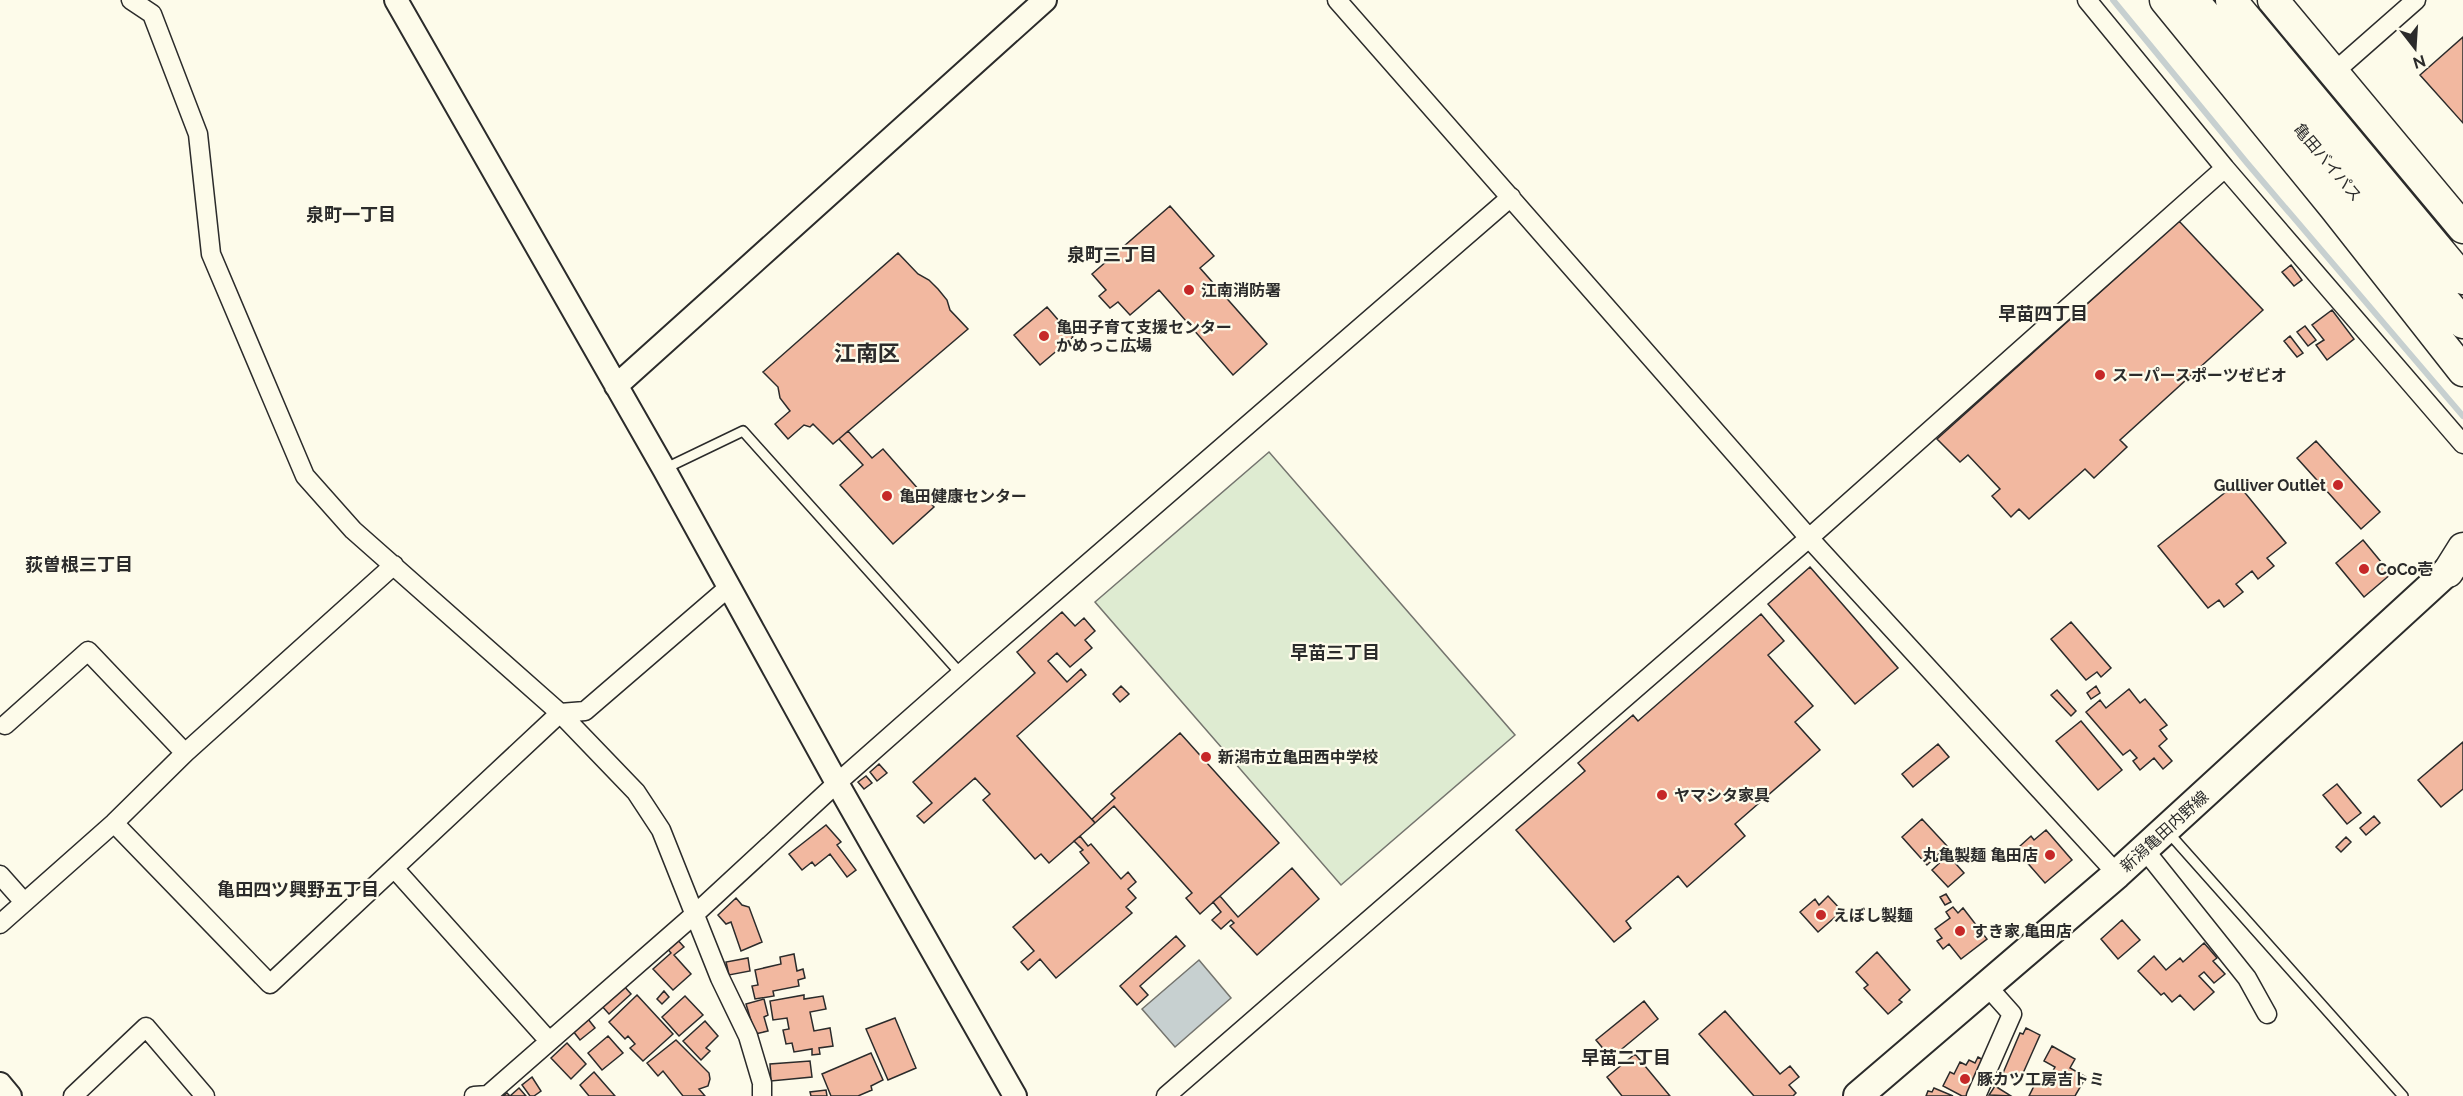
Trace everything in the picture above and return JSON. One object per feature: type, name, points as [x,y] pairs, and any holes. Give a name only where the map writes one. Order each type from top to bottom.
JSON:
[{"type":"highway","points":[[2165,0],[2334,207],[2463,371]]},
{"type":"highway","name":"亀田バイパス","points":[[2193,0],[2463,279]]},
{"type":"highway","name":"亀田バイパス","points":[[2231,0],[2328,140],[2463,323]]},
{"type":"highway","points":[[2273,0],[2463,228]]},
{"type":"main road","name":"新潟亀田内野線","points":[[1858,1096],[2117,874],[2459,560]]},
{"type":"street","points":[[131,0],[152,14],[198,134],[211,254],[305,476],[352,530],[560,714],[636,792],[661,830],[720,978],[748,1036],[762,1083],[762,1096]]},
{"type":"street","points":[[396,0],[664,469],[837,783],[1015,1096]]},
{"type":"street","points":[[616,386],[1045,0]]},
{"type":"street","points":[[1337,0],[1809,538],[2117,874]]},
{"type":"street","points":[[2087,0],[2225,168],[2463,444]]},
{"type":"street","points":[[2333,73],[2416,0]]},
{"type":"street","points":[[1166,1096],[1809,538],[2225,168]]},
{"type":"street","points":[[474,1096],[488,1095],[695,914],[837,783],[961,674],[1511,197]]},
{"type":"street","points":[[0,924],[114,823],[185,753],[394,565]]},
{"type":"street","points":[[114,823],[270,984],[560,714],[585,711],[729,587]]},
{"type":"street","points":[[5,725],[88,651],[185,753]]},
{"type":"street","points":[[2144,849],[2247,978],[2267,1014]]},
{"type":"street","points":[[394,868],[549,1041]]},
{"type":"street","points":[[0,875],[24,902]]},
{"type":"street","points":[[1976,1096],[2012,1014],[1987,986]]},
{"type":"street","points":[[74,1096],[146,1027],[205,1096]]},
{"type":"street","points":[[0,1084],[10,1096]]},
{"type":"lane","points":[[664,469],[743,430],[961,674]]},
{"type":"lane","points":[[2165,830],[2403,1096]]},
{"type":"green space","points":[[1269,452],[1515,735],[1341,885],[1095,602]]},
{"type":"shaded area","points":[[1199,960],[1231,998],[1175,1047],[1142,1009]]},
{"type":"building","points":[[2463,37],[2463,123],[2420,75]]},
{"type":"building","name":"江南消防署","points":[[1170,206],[1214,256],[1200,268],[1267,344],[1233,375],[1159,290],[1130,315],[1118,302],[1110,308],[1099,296],[1106,290],[1092,274]]},
{"type":"building","name":"スーパースポーツゼビオ","points":[[2179,221],[2263,310],[2120,440],[2127,447],[2094,478],[2085,469],[2029,519],[2019,509],[2011,517],[1992,496],[2000,489],[1968,455],[1960,462],[1937,439]]},
{"type":"building","points":[[898,253],[918,274],[938,289],[947,300],[950,310],[968,329],[833,444],[813,424],[810,427],[804,425],[788,439],[775,424],[790,411],[780,398],[778,387],[763,372]]},
{"type":"building","points":[[2291,265],[2302,280],[2294,286],[2282,272]]},
{"type":"building","name":"亀田子育て支援センター かめっこ広場","points":[[1047,307],[1073,337],[1040,365],[1014,335]]},
{"type":"building","points":[[2332,310],[2354,339],[2327,360],[2316,345],[2324,340],[2312,325]]},
{"type":"building","points":[[2305,326],[2316,340],[2308,346],[2297,332]]},
{"type":"building","points":[[2290,336],[2303,353],[2297,357],[2284,341]]},
{"type":"building","name":"亀田健康センター","points":[[848,431],[872,458],[883,449],[934,507],[893,544],[840,485],[863,465],[839,439]]},
{"type":"building","name":"Gulliver Outlet","points":[[2316,441],[2380,512],[2361,529],[2297,458]]},
{"type":"building","points":[[2237,483],[2286,543],[2267,558],[2274,566],[2258,579],[2252,571],[2236,584],[2243,592],[2224,607],[2219,600],[2208,608],[2158,546]]},
{"type":"building","name":"CoCo壱","points":[[2363,540],[2391,574],[2364,597],[2336,563]]},
{"type":"building","points":[[1810,567],[1898,668],[1855,704],[1768,604]]},
{"type":"building","points":[[1062,612],[1075,626],[1084,618],[1095,631],[1085,640],[1092,648],[1070,667],[1057,653],[1048,661],[1067,682],[1081,669],[1086,675],[1017,736],[1095,823],[1049,863],[1041,854],[1035,859],[983,800],[990,794],[975,778],[924,823],[917,816],[932,803],[913,782],[1035,673],[1017,652]]},
{"type":"building","name":"ヤマシタ家具","points":[[1761,614],[1784,641],[1768,655],[1813,706],[1795,722],[1820,750],[1735,824],[1745,836],[1687,887],[1678,876],[1626,921],[1631,928],[1614,942],[1516,830],[1585,771],[1578,763],[1633,715],[1638,721]]},
{"type":"building","points":[[2071,622],[2111,668],[2101,677],[2097,672],[2086,680],[2051,639]]},
{"type":"building","points":[[1121,686],[1129,694],[1120,702],[1113,694]]},
{"type":"building","points":[[2096,686],[2100,693],[2091,699],[2087,693]]},
{"type":"building","points":[[2129,689],[2140,703],[2145,699],[2167,725],[2160,730],[2167,739],[2159,746],[2172,761],[2163,769],[2154,758],[2140,770],[2133,761],[2137,758],[2130,750],[2123,755],[2086,712],[2100,700],[2106,708]]},
{"type":"building","points":[[2057,690],[2076,711],[2071,716],[2051,695]]},
{"type":"building","points":[[2081,721],[2122,770],[2098,790],[2056,741]]},
{"type":"building","points":[[1180,733],[1279,843],[1200,914],[1186,898],[1192,893],[1114,806],[1095,823],[1092,819],[1115,798],[1111,794]]},
{"type":"building","points":[[2463,742],[2463,789],[2441,807],[2418,780]]},
{"type":"building","points":[[1938,744],[1949,757],[1913,787],[1902,774]]},
{"type":"building","points":[[879,764],[887,773],[877,781],[870,772]]},
{"type":"building","points":[[866,776],[872,783],[864,789],[858,782]]},
{"type":"building","points":[[2337,784],[2361,813],[2347,824],[2323,795]]},
{"type":"building","points":[[2374,816],[2380,823],[2366,835],[2360,828]]},
{"type":"building","points":[[1922,819],[1947,846],[1927,865],[1902,837]]},
{"type":"building","points":[[826,825],[841,842],[837,845],[856,870],[847,877],[830,854],[815,866],[812,862],[802,870],[789,854]]},
{"type":"building","points":[[2046,830],[2072,860],[2045,883],[2024,859],[2028,856],[2020,846],[2031,836],[2034,840]]},
{"type":"building","points":[[1080,836],[1088,846],[1091,844],[1121,879],[1128,872],[1136,882],[1128,889],[1136,898],[1126,907],[1132,913],[1056,978],[1040,959],[1028,970],[1021,962],[1034,951],[1013,927],[1089,863],[1080,852],[1083,850],[1074,841]]},
{"type":"building","points":[[2346,837],[2351,842],[2341,852],[2336,847]]},
{"type":"building","points":[[1948,855],[1964,873],[1948,887],[1932,870]]},
{"type":"building","points":[[1292,868],[1319,899],[1257,955],[1230,926],[1234,923],[1231,920],[1221,929],[1212,920],[1221,912],[1213,902],[1220,896],[1238,917]]},
{"type":"building","points":[[1946,894],[1951,902],[1945,905],[1940,897]]},
{"type":"building","points":[[1828,896],[1842,911],[1818,932],[1800,912],[1815,899],[1819,905]]},
{"type":"building","points":[[736,898],[742,905],[749,907],[762,942],[741,951],[731,922],[726,924],[718,915]]},
{"type":"building","points":[[1953,907],[1958,913],[1963,908],[1987,939],[1961,959],[1949,944],[1943,949],[1937,941],[1942,938],[1935,929],[1950,918],[1946,912]]},
{"type":"building","points":[[2122,920],[2140,940],[2118,959],[2101,939]]},
{"type":"building","points":[[1176,936],[1185,946],[1140,986],[1148,995],[1137,1005],[1120,986]]},
{"type":"building","points":[[675,937],[684,947],[674,955],[691,974],[673,990],[653,969],[671,953],[665,946]]},
{"type":"building","points":[[2204,943],[2217,958],[2213,961],[2225,974],[2214,983],[2204,972],[2199,976],[2214,992],[2194,1010],[2180,995],[2172,1002],[2164,993],[2161,995],[2138,971],[2154,956],[2166,970],[2180,958],[2183,962]]},
{"type":"building","points":[[1877,952],[1910,990],[1899,1000],[1902,1002],[1888,1014],[1864,988],[1868,985],[1856,972]]},
{"type":"building","points":[[794,954],[797,971],[803,969],[805,978],[798,980],[799,986],[773,991],[774,996],[755,999],[752,986],[758,985],[755,970],[781,964],[780,957]]},
{"type":"building","points":[[748,958],[750,971],[729,975],[726,962]]},
{"type":"building","points":[[623,985],[631,994],[609,1014],[601,1005]]},
{"type":"building","points":[[664,991],[669,997],[662,1004],[657,999]]},
{"type":"building","points":[[637,995],[673,1034],[643,1061],[630,1048],[635,1044],[628,1036],[625,1039],[609,1022]]},
{"type":"building","points":[[804,995],[804,999],[823,996],[826,1009],[810,1012],[814,1031],[830,1028],[833,1046],[819,1048],[820,1054],[812,1055],[812,1049],[794,1052],[792,1043],[786,1044],[783,1030],[789,1029],[787,1018],[773,1020],[770,1001]]},
{"type":"building","points":[[685,996],[703,1015],[679,1036],[662,1017]]},
{"type":"building","points":[[764,999],[768,1015],[764,1017],[768,1031],[755,1034],[746,1004]]},
{"type":"building","points":[[1644,1001],[1658,1019],[1611,1058],[1596,1040]]},
{"type":"building","points":[[1725,1011],[1780,1074],[1790,1066],[1799,1077],[1789,1085],[1796,1093],[1793,1096],[1754,1096],[1699,1034]]},
{"type":"building","points":[[895,1018],[916,1068],[888,1080],[866,1029]]},
{"type":"building","points":[[588,1019],[595,1028],[580,1040],[573,1031]]},
{"type":"building","points":[[705,1021],[718,1036],[706,1048],[710,1051],[701,1060],[683,1041]]},
{"type":"building","points":[[2026,1028],[2040,1035],[2020,1080],[2003,1073],[2020,1033],[2023,1034]]},
{"type":"building","points":[[608,1036],[623,1053],[602,1070],[588,1053]]},
{"type":"building","points":[[676,1040],[709,1073],[708,1086],[699,1089],[705,1096],[683,1096],[663,1071],[658,1076],[647,1063]]},
{"type":"building","points":[[567,1043],[586,1064],[571,1079],[551,1058]]},
{"type":"building","points":[[2052,1046],[2075,1059],[2070,1068],[2086,1077],[2075,1096],[2029,1096],[2036,1082],[2044,1087],[2055,1067],[2044,1061]]},
{"type":"building","points":[[871,1053],[883,1080],[871,1086],[872,1090],[858,1096],[831,1096],[822,1074]]},
{"type":"building","points":[[1635,1054],[1670,1096],[1622,1096],[1607,1077]]},
{"type":"building","points":[[1978,1057],[1985,1061],[1967,1096],[1962,1096],[1943,1086],[1950,1072],[1954,1074],[1960,1062],[1966,1065],[1969,1060],[1975,1063]]},
{"type":"building","points":[[810,1061],[812,1077],[771,1081],[770,1064]]},
{"type":"building","points":[[594,1072],[615,1096],[589,1096],[580,1085]]},
{"type":"building","points":[[532,1077],[541,1091],[530,1096],[522,1085]]},
{"type":"building","points":[[1995,1086],[2011,1096],[1989,1095]]},
{"type":"building","points":[[519,1088],[526,1096],[510,1096]]},
{"type":"building","points":[[1934,1088],[1953,1096],[1926,1096],[1928,1091],[1932,1092]]},
{"type":"building","points":[[826,1090],[827,1096],[811,1096],[810,1092]]},
{"type":"waterway","points":[[2113,0],[2247,163],[2463,416]]},
{"type":"place","name":"江南消防署","points":[[1189,290]]},
{"type":"place","name":"亀田子育て支援センター かめっこ広場","points":[[1044,336]]},
{"type":"place","name":"スーパースポーツゼビオ","points":[[2100,375]]},
{"type":"place","name":"Gulliver Outlet","points":[[2338,485]]},
{"type":"place","name":"亀田健康センター","points":[[887,496]]},
{"type":"place","name":"CoCo壱","points":[[2364,569]]},
{"type":"place","name":"新潟市立亀田西中学校","points":[[1206,757]]},
{"type":"place","name":"ヤマシタ家具","points":[[1662,795]]},
{"type":"place","name":"丸亀製麺 亀田店","points":[[2050,855]]},
{"type":"place","name":"えぼし製麺","points":[[1821,915]]},
{"type":"place","name":"すき家 亀田店","points":[[1960,931]]},
{"type":"place","name":"豚カツ工房吉トミ","points":[[1965,1079]]},
{"type":"district","name":"泉町一丁目","points":[[351,215]]},
{"type":"district","name":"泉町三丁目","points":[[1112,255]]},
{"type":"district","name":"早苗四丁目","points":[[2043,314]]},
{"type":"district","name":"江南区","points":[[867,353]]},
{"type":"district","name":"荻曽根三丁目","points":[[79,565]]},
{"type":"district","name":"早苗三丁目","points":[[1335,653]]},
{"type":"district","name":"亀田四ツ興野五丁目","points":[[298,890]]},
{"type":"district","name":"早苗二丁目","points":[[1626,1058]]}]
